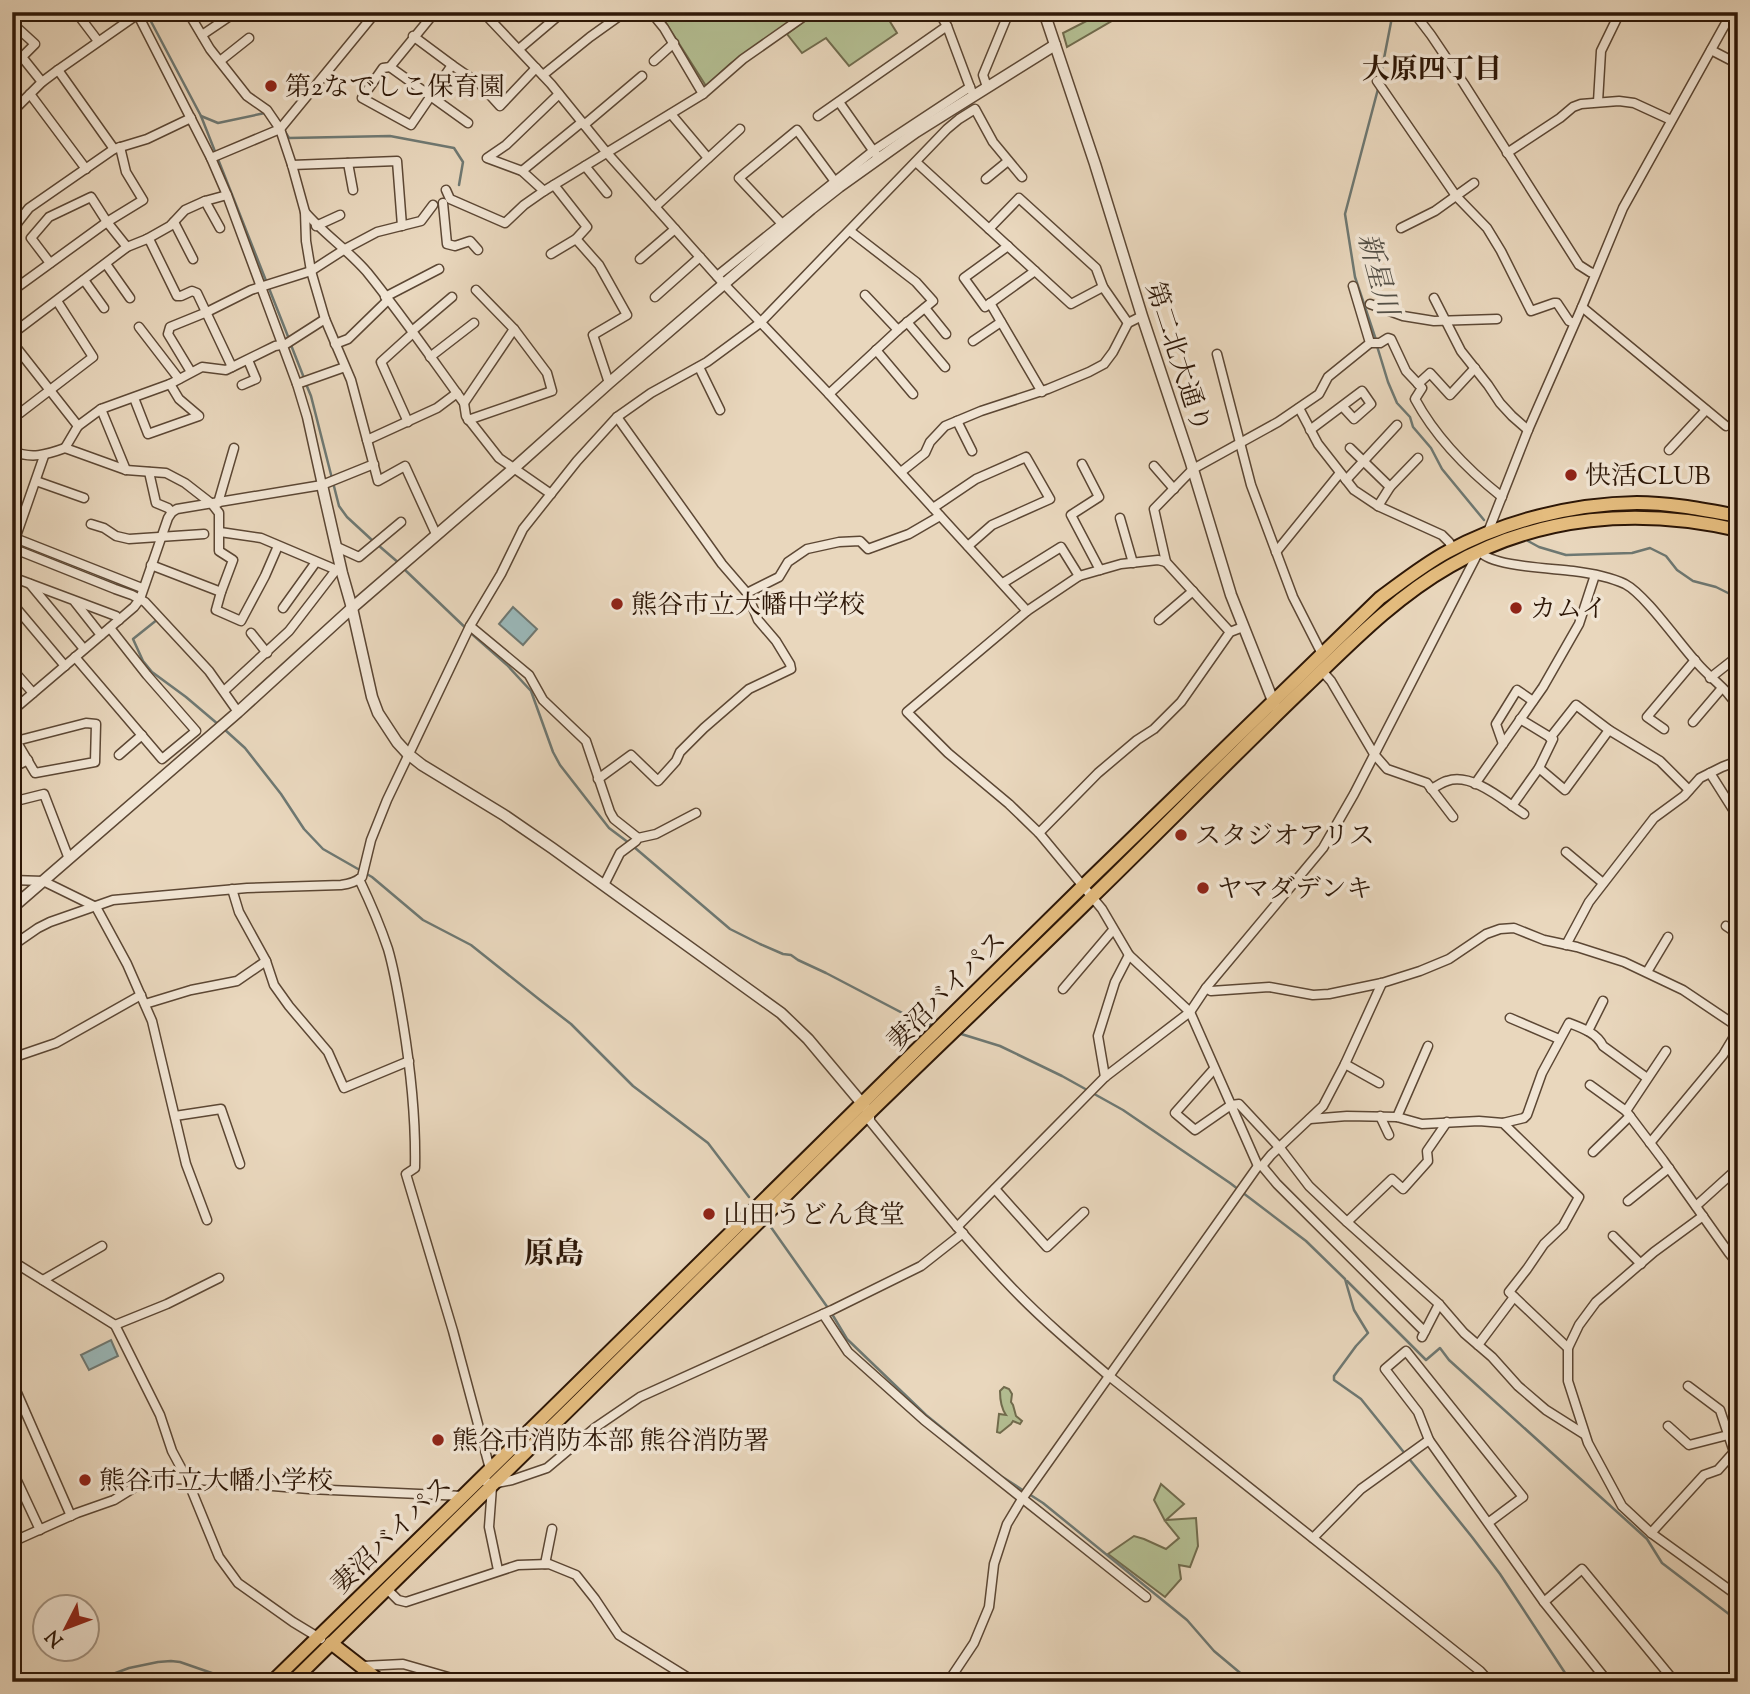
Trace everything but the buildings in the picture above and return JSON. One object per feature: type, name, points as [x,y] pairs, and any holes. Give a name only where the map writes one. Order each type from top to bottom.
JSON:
[{"type":"main road","name":"妻沼バイパス","points":[[271,1682],[463,1496],[486,1482],[490,1469],[958,1019],[1092,897],[1275,708],[1322,654],[1380,597],[1453,549],[1488,532],[1530,519],[1572,510],[1626,504],[1678,506],[1738,516]]},
{"type":"main road","name":"妻沼バイパス","points":[[958,1019],[1083,886],[1275,708],[1322,671],[1389,607],[1451,565],[1479,551],[1534,531],[1604,518],[1640,516],[1678,519],[1738,530]]},
{"type":"main road","name":"妻沼バイパス","points":[[292,1682],[387,1588],[486,1482],[866,1108]]},
{"type":"main road","points":[[331,1643],[381,1682]]},
{"type":"street","points":[[76,12],[98,41]]},
{"type":"street","points":[[188,12],[202,36],[247,96],[267,110],[280,129],[305,212],[306,241],[325,319],[351,380],[378,481],[405,466],[436,534]]},
{"type":"street","points":[[202,36],[236,12]]},
{"type":"street","points":[[212,158],[280,129],[376,12]]},
{"type":"street","points":[[435,12],[390,66],[383,68],[362,98],[411,125],[452,65]]},
{"type":"street","points":[[483,12],[543,75],[607,153],[700,257],[1027,611]]},
{"type":"street","points":[[492,21],[503,12]]},
{"type":"street","points":[[543,75],[625,12]]},
{"type":"street","points":[[651,12],[674,43],[703,94]]},
{"type":"street","points":[[446,190],[450,199],[505,223],[544,191],[703,94],[743,60],[810,12]]},
{"type":"street","points":[[939,12],[947,26],[971,92]]},
{"type":"street","points":[[987,87],[983,75],[1009,12]]},
{"type":"street","name":"第二北大通り","points":[[1044,12],[1193,469],[1231,595],[1275,708]]},
{"type":"street","points":[[1411,12],[1444,55],[1579,265],[1595,274]]},
{"type":"street","points":[[1598,102],[1601,51],[1620,12]]},
{"type":"street","points":[[498,1570],[489,1527],[486,1482],[512,1480],[547,1468],[596,1427],[640,1398],[921,1266],[960,1230],[995,1189],[1105,1077],[1190,1012],[1206,988],[1323,848],[1354,794],[1488,532],[1528,430],[1630,193],[1732,12]]},
{"type":"street","points":[[12,112],[42,82],[140,13],[212,158],[298,384],[324,484],[337,547],[339,571],[352,608],[372,697],[387,729],[408,754],[422,765],[504,815],[781,1013],[808,1039],[866,1108],[870,1121],[960,1230],[1014,1290],[1063,1337],[1480,1671],[1490,1682]]},
{"type":"street","points":[[519,49],[558,16]]},
{"type":"street","points":[[12,23],[35,44],[22,57],[42,82]]},
{"type":"street","points":[[818,116],[947,26]]},
{"type":"street","points":[[413,36],[481,85],[500,106],[536,68]]},
{"type":"street","points":[[220,61],[249,38]]},
{"type":"street","points":[[654,61],[674,43]]},
{"type":"street","points":[[12,908],[238,712],[405,561],[513,469],[721,280],[785,226],[876,155],[971,92],[987,87],[1055,45]]},
{"type":"street","points":[[1711,50],[1738,64]]},
{"type":"street","points":[[390,66],[468,123]]},
{"type":"street","points":[[12,291],[107,222],[143,200],[126,172],[117,148],[58,70]]},
{"type":"street","points":[[522,171],[642,76]]},
{"type":"street","points":[[1380,84],[1456,196],[1487,228],[1531,311],[1558,303],[1569,321],[1574,323]]},
{"type":"street","points":[[876,155],[952,108],[971,92]]},
{"type":"street","points":[[30,94],[86,169]]},
{"type":"street","points":[[544,191],[522,171],[487,158],[506,145],[559,94]]},
{"type":"street","points":[[1507,153],[1581,104],[1619,101],[1634,103],[1671,120]]},
{"type":"street","points":[[839,102],[876,155]]},
{"type":"street","points":[[952,108],[958,119]]},
{"type":"street","points":[[490,1469],[453,1331],[406,1174],[415,1168],[416,1128],[409,1061],[388,950],[361,878],[371,839],[408,754],[465,636],[501,574],[523,529],[617,418],[651,393],[699,367],[760,323],[958,119],[975,110],[993,142],[1022,177]]},
{"type":"street","points":[[671,114],[708,158]]},
{"type":"street","points":[[12,234],[29,208],[117,148],[147,139],[191,118]]},
{"type":"street","points":[[655,207],[740,129]]},
{"type":"street","points":[[785,226],[739,178],[797,130],[837,184]]},
{"type":"street","points":[[292,165],[397,161],[402,226]]},
{"type":"street","points":[[986,179],[1008,161]]},
{"type":"street","points":[[916,162],[1071,304],[1103,287]]},
{"type":"street","points":[[348,163],[353,190]]},
{"type":"street","points":[[585,166],[607,193]]},
{"type":"street","points":[[1401,229],[1435,211],[1474,183]]},
{"type":"street","points":[[551,254],[576,239],[587,227],[554,185]]},
{"type":"street","points":[[12,334],[127,247],[147,239],[174,222],[185,209],[227,195]]},
{"type":"street","points":[[50,263],[31,238],[49,217],[91,197],[127,247]]},
{"type":"street","points":[[989,229],[1019,198],[1096,268],[1103,287],[1128,323]]},
{"type":"street","points":[[205,201],[220,228]]},
{"type":"street","points":[[443,203],[447,244],[455,246],[470,241],[478,250]]},
{"type":"street","points":[[191,372],[168,334],[170,327],[251,290],[312,271],[377,232],[421,221],[433,205]]},
{"type":"street","points":[[305,212],[316,226],[345,249],[366,271],[464,402],[466,416],[499,458],[551,494]]},
{"type":"street","points":[[316,226],[340,215]]},
{"type":"street","points":[[174,222],[193,259]]},
{"type":"street","points":[[640,259],[675,229]]},
{"type":"street","points":[[829,394],[933,301],[916,282],[850,231]]},
{"type":"street","points":[[147,239],[177,296],[192,291],[197,293],[232,367]]},
{"type":"street","points":[[576,239],[599,265],[627,315],[593,335],[609,383]]},
{"type":"street","points":[[1008,246],[964,278],[985,307],[1035,271]]},
{"type":"street","points":[[655,297],[700,257]]},
{"type":"street","points":[[106,264],[130,298]]},
{"type":"street","points":[[335,344],[348,339],[387,299],[439,269]]},
{"type":"street","points":[[83,280],[104,308]]},
{"type":"street","points":[[1353,286],[1373,343]]},
{"type":"street","points":[[468,419],[552,391],[547,373],[514,329],[476,290]]},
{"type":"street","points":[[865,295],[898,330]]},
{"type":"street","points":[[408,422],[381,362],[452,297]]},
{"type":"street","points":[[1434,298],[1461,351],[1500,403],[1528,430]]},
{"type":"street","points":[[12,402],[20,413],[93,357],[57,301]]},
{"type":"street","points":[[990,303],[1042,391]]},
{"type":"street","points":[[1370,304],[1404,316],[1434,321],[1497,320]]},
{"type":"street","points":[[1582,307],[1726,426]]},
{"type":"street","points":[[925,308],[946,334]]},
{"type":"street","points":[[901,472],[925,453],[930,442],[945,426],[1042,391],[1104,364],[1128,323],[1142,316]]},
{"type":"street","points":[[12,451],[22,455],[44,456],[65,448],[78,426],[101,409],[170,384],[202,367],[226,370],[275,346],[284,345],[325,319]]},
{"type":"street","points":[[907,322],[945,368]]},
{"type":"street","points":[[973,341],[1001,322]]},
{"type":"street","points":[[430,357],[474,323]]},
{"type":"street","points":[[139,327],[179,379]]},
{"type":"street","points":[[464,402],[514,329]]},
{"type":"street","points":[[1230,632],[1166,562],[1154,509],[1193,469],[1278,422],[1319,394],[1328,377],[1373,343],[1391,339],[1406,371],[1422,388],[1415,399],[1426,420],[1475,475],[1502,497]]},
{"type":"street","points":[[12,342],[78,426]]},
{"type":"street","points":[[876,350],[913,394]]},
{"type":"street","points":[[1217,354],[1251,485],[1293,597],[1322,654]]},
{"type":"street","points":[[242,385],[256,379],[248,360]]},
{"type":"street","points":[[298,384],[345,367]]},
{"type":"street","points":[[699,367],[720,410]]},
{"type":"street","points":[[1418,384],[1430,373],[1450,395],[1475,368]]},
{"type":"street","points":[[134,398],[148,434],[200,416],[179,399],[170,384]]},
{"type":"street","points":[[367,440],[437,408],[457,393]]},
{"type":"street","points":[[1310,430],[1342,406]]},
{"type":"street","points":[[1298,408],[1318,444],[1354,490],[1378,506],[1442,535],[1453,549]]},
{"type":"street","points":[[101,409],[126,470]]},
{"type":"street","points":[[1669,450],[1706,410]]},
{"type":"street","points":[[598,779],[631,755],[658,781],[676,761],[680,752],[749,689],[791,669],[776,640],[758,620],[747,593],[722,564],[617,418]]},
{"type":"street","points":[[957,421],[972,452]]},
{"type":"street","points":[[1276,552],[1343,476],[1363,461],[1397,425]]},
{"type":"street","points":[[65,448],[126,470],[166,473],[215,503],[219,513],[219,551],[233,560],[216,610],[241,621],[278,546]]},
{"type":"street","points":[[215,503],[234,448]]},
{"type":"street","points":[[1350,449],[1390,487]]},
{"type":"street","points":[[14,543],[16,525],[44,456]]},
{"type":"street","points":[[933,508],[976,480],[1026,457],[1050,499],[992,525],[968,546]]},
{"type":"street","points":[[1378,506],[1390,487],[1418,458]]},
{"type":"street","points":[[12,710],[134,607],[172,512],[324,484],[374,464]]},
{"type":"street","points":[[1082,464],[1100,497],[1071,516],[1100,570]]},
{"type":"street","points":[[1154,466],[1174,489]]},
{"type":"street","points":[[149,472],[156,503],[172,512]]},
{"type":"street","points":[[36,481],[84,498]]},
{"type":"street","points":[[747,593],[779,577],[788,562],[807,550],[839,542],[860,541],[868,549],[909,534],[940,516]]},
{"type":"street","points":[[1120,518],[1133,563]]},
{"type":"street","points":[[337,547],[359,557],[401,522]]},
{"type":"street","points":[[92,524],[116,536],[130,539],[204,534]]},
{"type":"street","points":[[220,532],[261,538],[339,571]]},
{"type":"street","points":[[14,543],[142,588]]},
{"type":"street","points":[[14,543],[115,589],[132,594],[145,603],[209,671],[238,712]]},
{"type":"street","points":[[1003,583],[1061,547],[1079,576]]},
{"type":"street","points":[[1479,551],[1484,557],[1523,566],[1595,575],[1626,584],[1648,605],[1710,678],[1733,699],[1738,708]]},
{"type":"street","points":[[1166,562],[1157,560],[1133,563],[1079,576],[1027,611],[907,712],[948,753],[1039,833],[1102,909],[1129,955],[1190,1012],[1260,1166],[1424,1334],[1439,1304]]},
{"type":"street","points":[[283,608],[316,562]]},
{"type":"street","points":[[151,565],[220,592]]},
{"type":"street","points":[[223,691],[289,631],[339,571]]},
{"type":"street","points":[[1475,783],[1534,701],[1580,624],[1595,575]]},
{"type":"street","points":[[12,576],[116,616],[119,620]]},
{"type":"street","points":[[28,583],[84,649]]},
{"type":"street","points":[[1158,620],[1193,591]]},
{"type":"street","points":[[73,600],[102,635]]},
{"type":"street","points":[[12,603],[65,666]]},
{"type":"street","points":[[470,626],[529,675],[543,700],[586,741],[614,819],[637,839]]},
{"type":"street","points":[[1039,833],[1098,774],[1154,729],[1181,702],[1230,632],[1243,627]]},
{"type":"street","points":[[75,657],[163,759],[195,731],[110,628]]},
{"type":"street","points":[[251,634],[267,653]]},
{"type":"street","points":[[1710,678],[1738,656]]},
{"type":"street","points":[[1664,729],[1647,717],[1695,660]]},
{"type":"street","points":[[12,669],[33,693]]},
{"type":"street","points":[[1322,671],[1331,681],[1374,754],[1387,769],[1427,783],[1453,817]]},
{"type":"street","points":[[1693,722],[1722,688]]},
{"type":"street","points":[[1503,744],[1496,724],[1517,690],[1534,701]]},
{"type":"street","points":[[1550,738],[1576,705],[1609,730],[1660,761],[1689,790]]},
{"type":"street","points":[[1512,806],[1539,768],[1553,740],[1520,719]]},
{"type":"street","points":[[86,723],[96,724],[95,762],[35,773],[14,738],[86,723]]},
{"type":"street","points":[[1539,768],[1564,790],[1609,730]]},
{"type":"street","points":[[118,755],[142,735]]},
{"type":"street","points":[[1566,945],[1589,902],[1654,818],[1700,778],[1738,759]]},
{"type":"street","points":[[12,768],[28,760]]},
{"type":"street","points":[[1710,773],[1734,811]]},
{"type":"street","points":[[1431,789],[1448,780],[1466,780],[1482,786],[1524,814]]},
{"type":"street","points":[[12,802],[44,794],[69,859]]},
{"type":"street","points":[[604,885],[620,853],[637,839],[656,834],[696,813]]},
{"type":"street","points":[[1566,852],[1603,883]]},
{"type":"street","points":[[12,946],[50,922],[113,900],[232,889],[341,885],[361,878]]},
{"type":"street","points":[[12,880],[43,881],[96,907],[127,964],[152,1021],[186,1164],[207,1220]]},
{"type":"street","points":[[232,889],[239,912],[265,961],[274,985],[328,1052],[344,1088],[409,1061]]},
{"type":"street","points":[[1726,926],[1738,934]]},
{"type":"street","points":[[1206,988],[1211,991],[1269,987],[1313,995],[1382,983],[1449,959],[1486,934],[1514,928],[1544,940],[1624,962],[1683,990],[1738,1029],[1723,1055],[1650,1143]]},
{"type":"street","points":[[1063,989],[1113,930]]},
{"type":"street","points":[[1647,972],[1668,937]]},
{"type":"street","points":[[1105,1077],[1098,1036],[1115,982],[1129,955]]},
{"type":"street","points":[[145,1004],[191,990],[237,981],[265,961]]},
{"type":"street","points":[[948,1682],[974,1643],[989,1607],[994,1564],[1007,1524],[1022,1498],[1244,1186],[1260,1166],[1323,1106],[1382,983]]},
{"type":"street","points":[[12,1058],[56,1043],[141,995]]},
{"type":"street","points":[[1588,1031],[1603,1001]]},
{"type":"street","points":[[1510,1018],[1559,1039]]},
{"type":"street","points":[[1310,1119],[1380,1116],[1397,1117],[1422,1124],[1479,1121],[1503,1123],[1524,1118],[1542,1073],[1569,1023],[1600,1039],[1603,1046],[1647,1078]]},
{"type":"street","points":[[1397,1117],[1428,1046]]},
{"type":"street","points":[[1593,1153],[1628,1114],[1647,1078],[1666,1051]]},
{"type":"street","points":[[1345,1064],[1379,1083]]},
{"type":"street","points":[[1214,1069],[1175,1113],[1195,1130],[1231,1105],[1239,1104],[1280,1148],[1310,1186],[1439,1304],[1464,1333],[1492,1357],[1518,1386],[1546,1410],[1584,1434]]},
{"type":"street","points":[[1590,1085],[1628,1114],[1738,1264]]},
{"type":"street","points":[[175,1116],[220,1109],[240,1164]]},
{"type":"street","points":[[1380,1116],[1389,1135]]},
{"type":"street","points":[[1347,1222],[1392,1179],[1403,1189],[1428,1161],[1427,1151],[1447,1122]]},
{"type":"street","points":[[1503,1123],[1579,1197],[1563,1226],[1544,1244],[1509,1292],[1568,1348]]},
{"type":"street","points":[[1628,1201],[1669,1168]]},
{"type":"street","points":[[1696,1206],[1738,1168]]},
{"type":"street","points":[[12,1173],[15,1195],[12,1237]]},
{"type":"street","points":[[995,1189],[1047,1248],[1084,1212]]},
{"type":"street","points":[[1703,1216],[1596,1301],[1579,1325],[1568,1348],[1567,1381],[1584,1434],[1622,1506],[1651,1533],[1738,1596]]},
{"type":"street","points":[[1613,1236],[1641,1264]]},
{"type":"street","points":[[43,1280],[102,1246]]},
{"type":"street","points":[[12,1261],[116,1325],[160,1415],[172,1451],[187,1479],[219,1557],[238,1583],[317,1637],[331,1643]]},
{"type":"street","points":[[116,1325],[219,1278]]},
{"type":"street","points":[[1478,1345],[1514,1297]]},
{"type":"street","points":[[827,1312],[848,1352],[924,1420],[1146,1597]]},
{"type":"street","points":[[1488,1523],[1523,1497],[1406,1352],[1385,1369],[1418,1412],[1429,1440],[1544,1602],[1608,1682]]},
{"type":"street","points":[[12,1387],[71,1516]]},
{"type":"street","points":[[1688,1387],[1720,1410],[1738,1464]]},
{"type":"street","points":[[1668,1426],[1689,1445],[1728,1435]]},
{"type":"street","points":[[1313,1538],[1361,1489],[1429,1440]]},
{"type":"street","points":[[1651,1533],[1704,1475],[1718,1470],[1734,1452]]},
{"type":"street","points":[[12,1471],[40,1530]]},
{"type":"street","points":[[12,1542],[114,1500],[135,1487],[157,1480],[187,1479],[309,1489],[463,1496]]},
{"type":"street","points":[[545,1564],[552,1529]]},
{"type":"street","points":[[387,1588],[398,1600],[406,1602],[518,1564],[549,1564],[576,1575],[620,1635],[695,1682]]},
{"type":"street","points":[[1544,1602],[1582,1569],[1675,1682]]},
{"type":"street","points":[[362,1667],[403,1664],[462,1681]]},
{"type":"green space","points":[[656,12],[804,12],[730,64],[706,86],[666,23]]},
{"type":"green space","points":[[817,12],[884,12],[897,33],[849,66],[826,38],[802,53],[787,34]]},
{"type":"green space","points":[[1104,12],[1131,12],[1067,47],[1063,33]]},
{"type":"green space","points":[[1004,1387],[1012,1394],[1011,1402],[1016,1416],[1022,1421],[1020,1424],[1013,1421],[1000,1433],[997,1432],[999,1414],[1006,1415],[1000,1398],[1000,1391]]},
{"type":"green space","points":[[1161,1484],[1184,1504],[1166,1520],[1196,1518],[1198,1546],[1190,1567],[1179,1565],[1181,1579],[1165,1597],[1108,1554],[1134,1536],[1166,1549],[1179,1538],[1165,1521],[1154,1500]]},
{"type":"water","points":[[513,607],[537,629],[523,645],[499,624]]},
{"type":"water","points":[[111,1340],[118,1356],[89,1370],[81,1355]]},
{"type":"waterway","points":[[146,12],[201,116],[289,339]]},
{"type":"waterway","name":"新星川","points":[[1380,79],[1393,12]]},
{"type":"waterway","name":"新星川","points":[[1376,340],[1355,277],[1345,214],[1378,89]]},
{"type":"waterway","points":[[201,116],[218,123],[265,113]]},
{"type":"waterway","points":[[284,130],[289,138],[390,136],[454,148],[463,162],[459,185]]},
{"type":"waterway","points":[[291,345],[304,378]]},
{"type":"waterway","name":"新星川","points":[[1377,346],[1397,403],[1410,417],[1413,427],[1431,448],[1442,469],[1484,520]]},
{"type":"waterway","points":[[306,384],[339,506],[373,541]]},
{"type":"waterway","name":"新星川","points":[[1528,541],[1566,555],[1632,553],[1650,548],[1666,556],[1677,570],[1693,581],[1716,587],[1738,598]]},
{"type":"waterway","points":[[378,545],[400,564]]},
{"type":"waterway","points":[[404,569],[507,665],[531,691],[560,765],[609,828],[629,843]]},
{"type":"waterway","points":[[96,574],[135,590]]},
{"type":"waterway","points":[[157,618],[133,639],[143,661],[152,672],[219,725]]},
{"type":"waterway","points":[[224,729],[245,748],[304,829],[323,849],[372,877],[423,920],[471,945],[571,1024],[633,1086],[708,1143],[749,1197]]},
{"type":"waterway","points":[[634,847],[730,929],[783,954],[791,955],[914,1019],[935,1026]]},
{"type":"waterway","points":[[958,1033],[1000,1046],[1123,1110],[1230,1183],[1306,1241],[1345,1279],[1354,1310],[1368,1333],[1334,1376],[1334,1380],[1361,1399],[1472,1537],[1500,1574],[1571,1682]]},
{"type":"waterway","points":[[768,1223],[828,1308]]},
{"type":"waterway","points":[[1347,1281],[1426,1360],[1440,1348],[1449,1360],[1647,1539],[1662,1563],[1738,1621]]},
{"type":"waterway","points":[[832,1314],[847,1339],[926,1415],[1001,1476],[1024,1491]]},
{"type":"waterway","points":[[1029,1494],[1187,1620],[1214,1651],[1251,1682]]},
{"type":"waterway","points":[[12,1675],[94,1681],[129,1668],[171,1661],[233,1682]]},
{"type":"place","name":"第2なでしこ保育園","points":[[271,86]]},
{"type":"place","name":"快活CLUB","points":[[1571,475]]},
{"type":"place","name":"熊谷市立大幡中学校","points":[[617,604]]},
{"type":"place","name":"カムイ","points":[[1516,608]]},
{"type":"place","name":"スタジオアリス","points":[[1181,835]]},
{"type":"place","name":"ヤマダデンキ","points":[[1203,888]]},
{"type":"place","name":"山田うどん食堂","points":[[709,1214]]},
{"type":"place","name":"熊谷市消防本部 熊谷消防署","points":[[438,1440]]},
{"type":"place","name":"熊谷市立大幡小学校","points":[[85,1480]]},
{"type":"district","name":"大原四丁目","points":[[1432,68]]},
{"type":"district","name":"原島","points":[[554,1253]]}]
